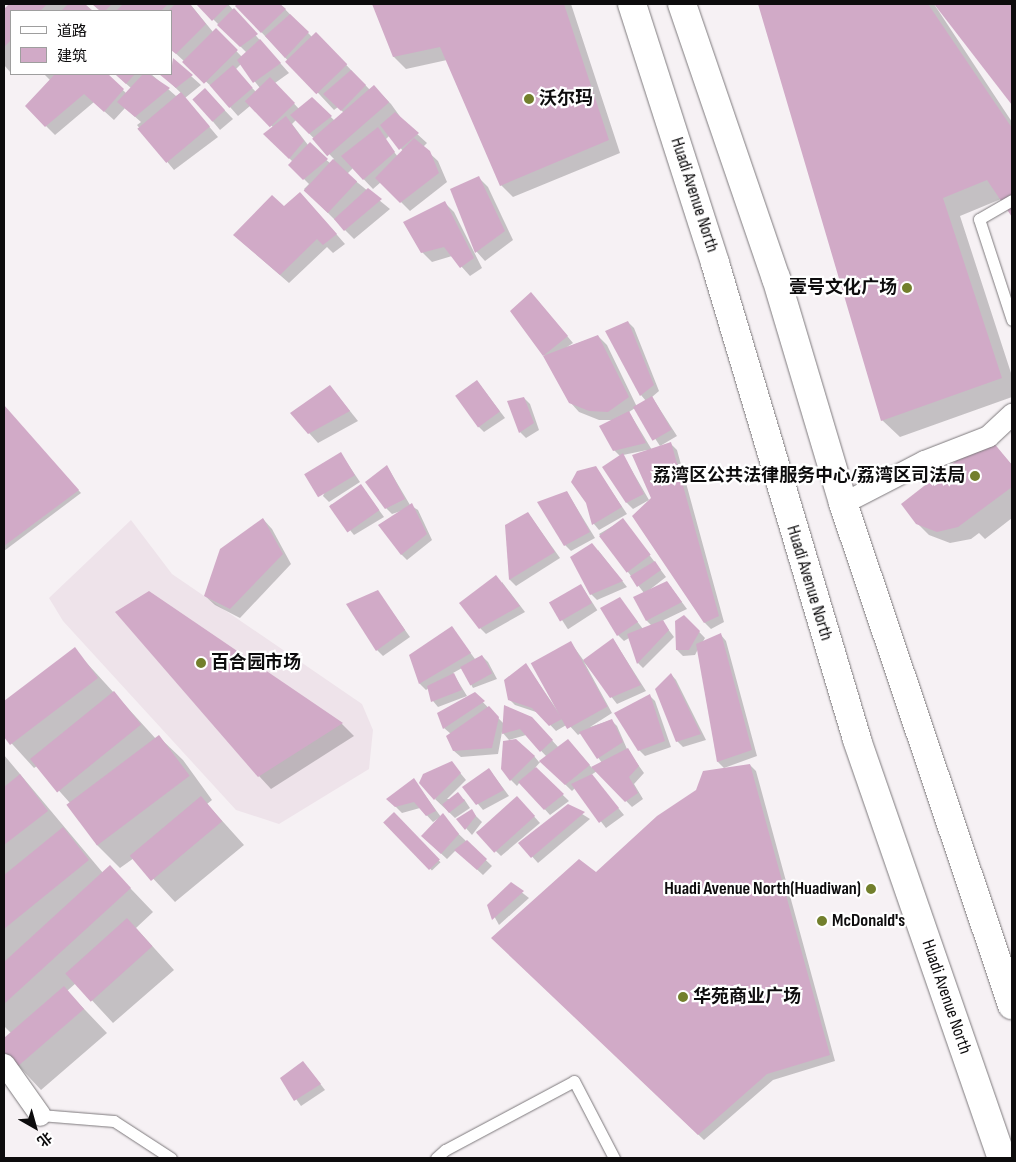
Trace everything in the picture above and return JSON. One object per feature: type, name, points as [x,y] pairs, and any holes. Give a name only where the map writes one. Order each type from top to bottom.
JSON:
[{"type":"main road","name":"Huadi Avenue North","points":[[632,4],[715,262],[858,740],[1002,1158]]},
{"type":"main road","points":[[682,4],[776,278],[843,503],[1012,1005]]},
{"type":"street","points":[[843,503],[924,461],[988,436],[1012,414]]},
{"type":"street","points":[[4,1064],[40,1115]]},
{"type":"lane","points":[[1012,200],[978,219],[1012,320]]},
{"type":"lane","points":[[436,1158],[445,1150],[574,1081],[614,1158]]},
{"type":"lane","points":[[40,1115],[114,1121],[171,1158]]},
{"type":"shaded area","name":"百合园市场","points":[[131,520],[172,574],[362,704],[373,730],[369,769],[279,824],[236,810],[63,621],[49,598]]},
{"type":"building","points":[[9,4],[47,4],[41,10],[10,10],[10,41],[4,47],[4,9]]},
{"type":"building","points":[[68,4],[85,4],[92,10],[62,10]]},
{"type":"building","points":[[92,4],[112,4],[106,10],[99,10]]},
{"type":"building","points":[[123,4],[168,4],[162,10],[117,10]]},
{"type":"building","points":[[175,4],[190,4],[206,24],[176,54],[172,51],[172,10],[169,10]]},
{"type":"building","points":[[196,4],[229,4],[212,21]]},
{"type":"building","points":[[237,4],[280,4],[286,9],[261,33],[235,6]]},
{"type":"building","name":"沃尔玛","points":[[372,4],[564,4],[609,140],[500,186],[440,47],[393,57]]},
{"type":"building","name":"壹号文化广场","points":[[758,4],[928,4],[1012,128],[1012,217],[987,180],[943,198],[1002,378],[881,421]]},
{"type":"building","points":[[934,4],[1012,4],[1012,105]]},
{"type":"building","points":[[234,8],[258,34],[240,47],[217,25]]},
{"type":"building","points":[[290,14],[309,32],[285,58],[265,36]]},
{"type":"building","points":[[216,28],[238,50],[204,84],[182,62]]},
{"type":"building","points":[[316,32],[347,64],[316,94],[285,62]]},
{"type":"building","points":[[260,39],[281,63],[253,83],[237,60]]},
{"type":"building","points":[[173,58],[193,75],[176,88],[160,75],[172,75]]},
{"type":"building","points":[[233,65],[253,88],[229,108],[210,85]]},
{"type":"building","points":[[351,70],[366,85],[341,111],[323,94]]},
{"type":"building","points":[[54,75],[109,75],[124,89],[104,112],[84,94],[45,127],[25,106]]},
{"type":"building","points":[[116,75],[134,75],[126,84]]},
{"type":"building","points":[[142,75],[150,75],[170,88],[135,117],[117,102]]},
{"type":"building","points":[[270,77],[295,103],[270,127],[245,101]]},
{"type":"building","points":[[374,85],[389,102],[327,156],[312,139]]},
{"type":"building","points":[[205,88],[225,110],[212,122],[192,99]]},
{"type":"building","points":[[181,92],[210,126],[166,163],[137,129]]},
{"type":"building","points":[[312,97],[332,116],[309,134],[290,115]]},
{"type":"building","points":[[395,112],[419,133],[399,150],[380,125]]},
{"type":"building","points":[[286,116],[304,141],[289,159],[263,134]]},
{"type":"building","points":[[378,127],[395,152],[363,180],[341,156]]},
{"type":"building","points":[[414,138],[430,151],[439,173],[400,203],[375,178]]},
{"type":"building","points":[[310,142],[328,159],[303,180],[288,165]]},
{"type":"building","points":[[333,159],[357,182],[328,213],[304,190]]},
{"type":"building","points":[[479,176],[505,231],[475,253],[450,189]]},
{"type":"building","points":[[368,188],[382,199],[344,231],[334,219]]},
{"type":"building","points":[[300,192],[337,234],[323,245],[317,239],[280,275],[233,235],[272,195],[284,206]]},
{"type":"building","points":[[445,201],[474,258],[460,268],[444,247],[421,253],[403,222]]},
{"type":"building","points":[[531,292],[568,336],[543,356],[510,311]]},
{"type":"building","points":[[628,321],[654,385],[640,396],[605,331]]},
{"type":"building","points":[[598,335],[629,397],[608,412],[589,411],[569,403],[543,356]]},
{"type":"building","points":[[477,380],[500,412],[478,427],[455,396]]},
{"type":"building","points":[[330,385],[350,411],[308,434],[290,413]]},
{"type":"building","points":[[652,396],[672,430],[652,441],[633,407]]},
{"type":"building","points":[[524,397],[534,423],[519,433],[507,401]]},
{"type":"building","points":[[4,405],[79,490],[4,546]]},
{"type":"building","points":[[629,411],[646,443],[613,451],[599,426]]},
{"type":"building","name":"荔湾区公共法律服务中心/荔湾区司法局","points":[[988,436],[1012,465],[1012,487],[958,527],[937,532],[916,524],[901,504]]},
{"type":"building","points":[[671,442],[719,616],[704,623],[632,516],[651,498],[632,455]]},
{"type":"building","points":[[341,452],[355,475],[318,497],[304,474]]},
{"type":"building","points":[[623,453],[644,494],[626,503],[602,467]]},
{"type":"building","points":[[387,465],[405,499],[385,509],[365,482]]},
{"type":"building","points":[[596,466],[622,507],[592,525],[586,503],[571,482],[577,471]]},
{"type":"building","points":[[361,484],[379,510],[347,533],[329,506]]},
{"type":"building","points":[[567,491],[590,532],[564,546],[537,502]]},
{"type":"building","points":[[412,503],[427,534],[401,555],[378,525]]},
{"type":"building","points":[[528,512],[555,552],[509,580],[505,525]]},
{"type":"building","points":[[263,518],[283,554],[230,609],[204,596],[220,549]]},
{"type":"building","points":[[623,518],[651,555],[627,573],[599,536]]},
{"type":"building","points":[[592,543],[623,581],[590,595],[570,557]]},
{"type":"building","points":[[655,561],[661,570],[637,587],[630,576]]},
{"type":"building","points":[[496,575],[520,606],[479,629],[459,603]]},
{"type":"building","points":[[667,581],[682,602],[646,621],[633,597]]},
{"type":"building","points":[[581,584],[592,603],[560,622],[549,602]]},
{"type":"building","points":[[378,590],[405,630],[376,651],[346,604]]},
{"type":"building","points":[[149,591],[343,723],[258,777],[115,612]]},
{"type":"building","points":[[620,597],[638,622],[617,636],[600,608]]},
{"type":"building","points":[[684,615],[700,631],[689,650],[676,650],[675,621]]},
{"type":"building","points":[[663,620],[669,630],[637,664],[627,634]]},
{"type":"building","points":[[452,626],[471,653],[419,684],[409,655]]},
{"type":"building","points":[[721,633],[752,750],[717,762],[696,644]]},
{"type":"building","points":[[613,638],[641,685],[610,698],[583,660]]},
{"type":"building","points":[[571,641],[607,707],[567,729],[531,663]]},
{"type":"building","points":[[75,647],[98,678],[10,745],[4,737],[4,701]]},
{"type":"building","points":[[482,655],[492,673],[470,685],[460,667]]},
{"type":"building","points":[[526,663],[562,719],[549,726],[532,708],[508,700],[504,680]]},
{"type":"building","points":[[454,673],[462,690],[431,702],[427,686]]},
{"type":"building","points":[[671,673],[701,734],[676,742],[655,689]]},
{"type":"building","points":[[114,691],[141,724],[57,792],[30,759]]},
{"type":"building","points":[[475,692],[485,701],[443,729],[437,713]]},
{"type":"building","points":[[650,694],[665,741],[638,751],[614,713]]},
{"type":"building","points":[[504,705],[532,717],[553,740],[540,752],[520,729],[502,734]]},
{"type":"building","points":[[489,706],[499,717],[492,748],[453,751],[446,736]]},
{"type":"building","points":[[612,719],[623,742],[597,759],[579,732]]},
{"type":"building","points":[[159,735],[190,776],[97,846],[66,805]]},
{"type":"building","points":[[516,739],[535,756],[510,781],[501,769],[503,741]]},
{"type":"building","points":[[568,739],[590,765],[565,785],[539,761]]},
{"type":"building","points":[[628,748],[639,766],[629,777],[638,793],[625,802],[591,767]]},
{"type":"building","points":[[452,761],[461,773],[434,800],[419,783],[423,774]]},
{"type":"building","name":"华苑商业广场","points":[[750,764],[830,1055],[767,1074],[698,1135],[491,938],[579,859],[596,872],[657,816],[696,790],[703,771]]},
{"type":"building","points":[[536,767],[564,794],[544,810],[518,782]]},
{"type":"building","points":[[489,768],[504,790],[476,805],[462,787]]},
{"type":"building","points":[[20,774],[48,811],[4,845],[4,787]]},
{"type":"building","points":[[592,774],[619,808],[599,823],[571,784]]},
{"type":"building","points":[[414,778],[436,811],[426,816],[414,802],[395,807],[386,799]]},
{"type":"building","points":[[458,792],[465,801],[449,813],[442,804]]},
{"type":"building","points":[[201,796],[222,821],[151,881],[130,856]]},
{"type":"building","points":[[517,796],[535,816],[494,853],[476,833]]},
{"type":"building","points":[[568,804],[585,812],[531,858],[518,843]]},
{"type":"building","points":[[472,809],[476,816],[465,830],[456,819]]},
{"type":"building","points":[[394,812],[440,859],[429,870],[383,822]]},
{"type":"building","points":[[443,813],[459,834],[441,854],[421,836]]},
{"type":"building","points":[[63,827],[89,860],[4,929],[4,875]]},
{"type":"building","points":[[467,840],[487,859],[477,870],[454,850]]},
{"type":"building","points":[[110,865],[131,888],[4,1004],[4,962]]},
{"type":"building","points":[[511,882],[524,891],[492,920],[487,905]]},
{"type":"building","points":[[127,918],[152,946],[91,1002],[65,974]]},
{"type":"building","points":[[64,986],[84,1009],[17,1067],[4,1052],[4,1038]]},
{"type":"building","points":[[303,1061],[321,1084],[294,1101],[280,1078]]},
{"type":"place","name":"沃尔玛","points":[[529,99]]},
{"type":"place","name":"壹号文化广场","points":[[907,288]]},
{"type":"place","name":"荔湾区公共法律服务中心/荔湾区司法局","points":[[975,476]]},
{"type":"place","name":"百合园市场","points":[[201,663]]},
{"type":"place","name":"Huadi Avenue North(Huadiwan)","points":[[871,889]]},
{"type":"place","name":"McDonald's","points":[[822,921]]},
{"type":"place","name":"华苑商业广场","points":[[683,997]]}]
